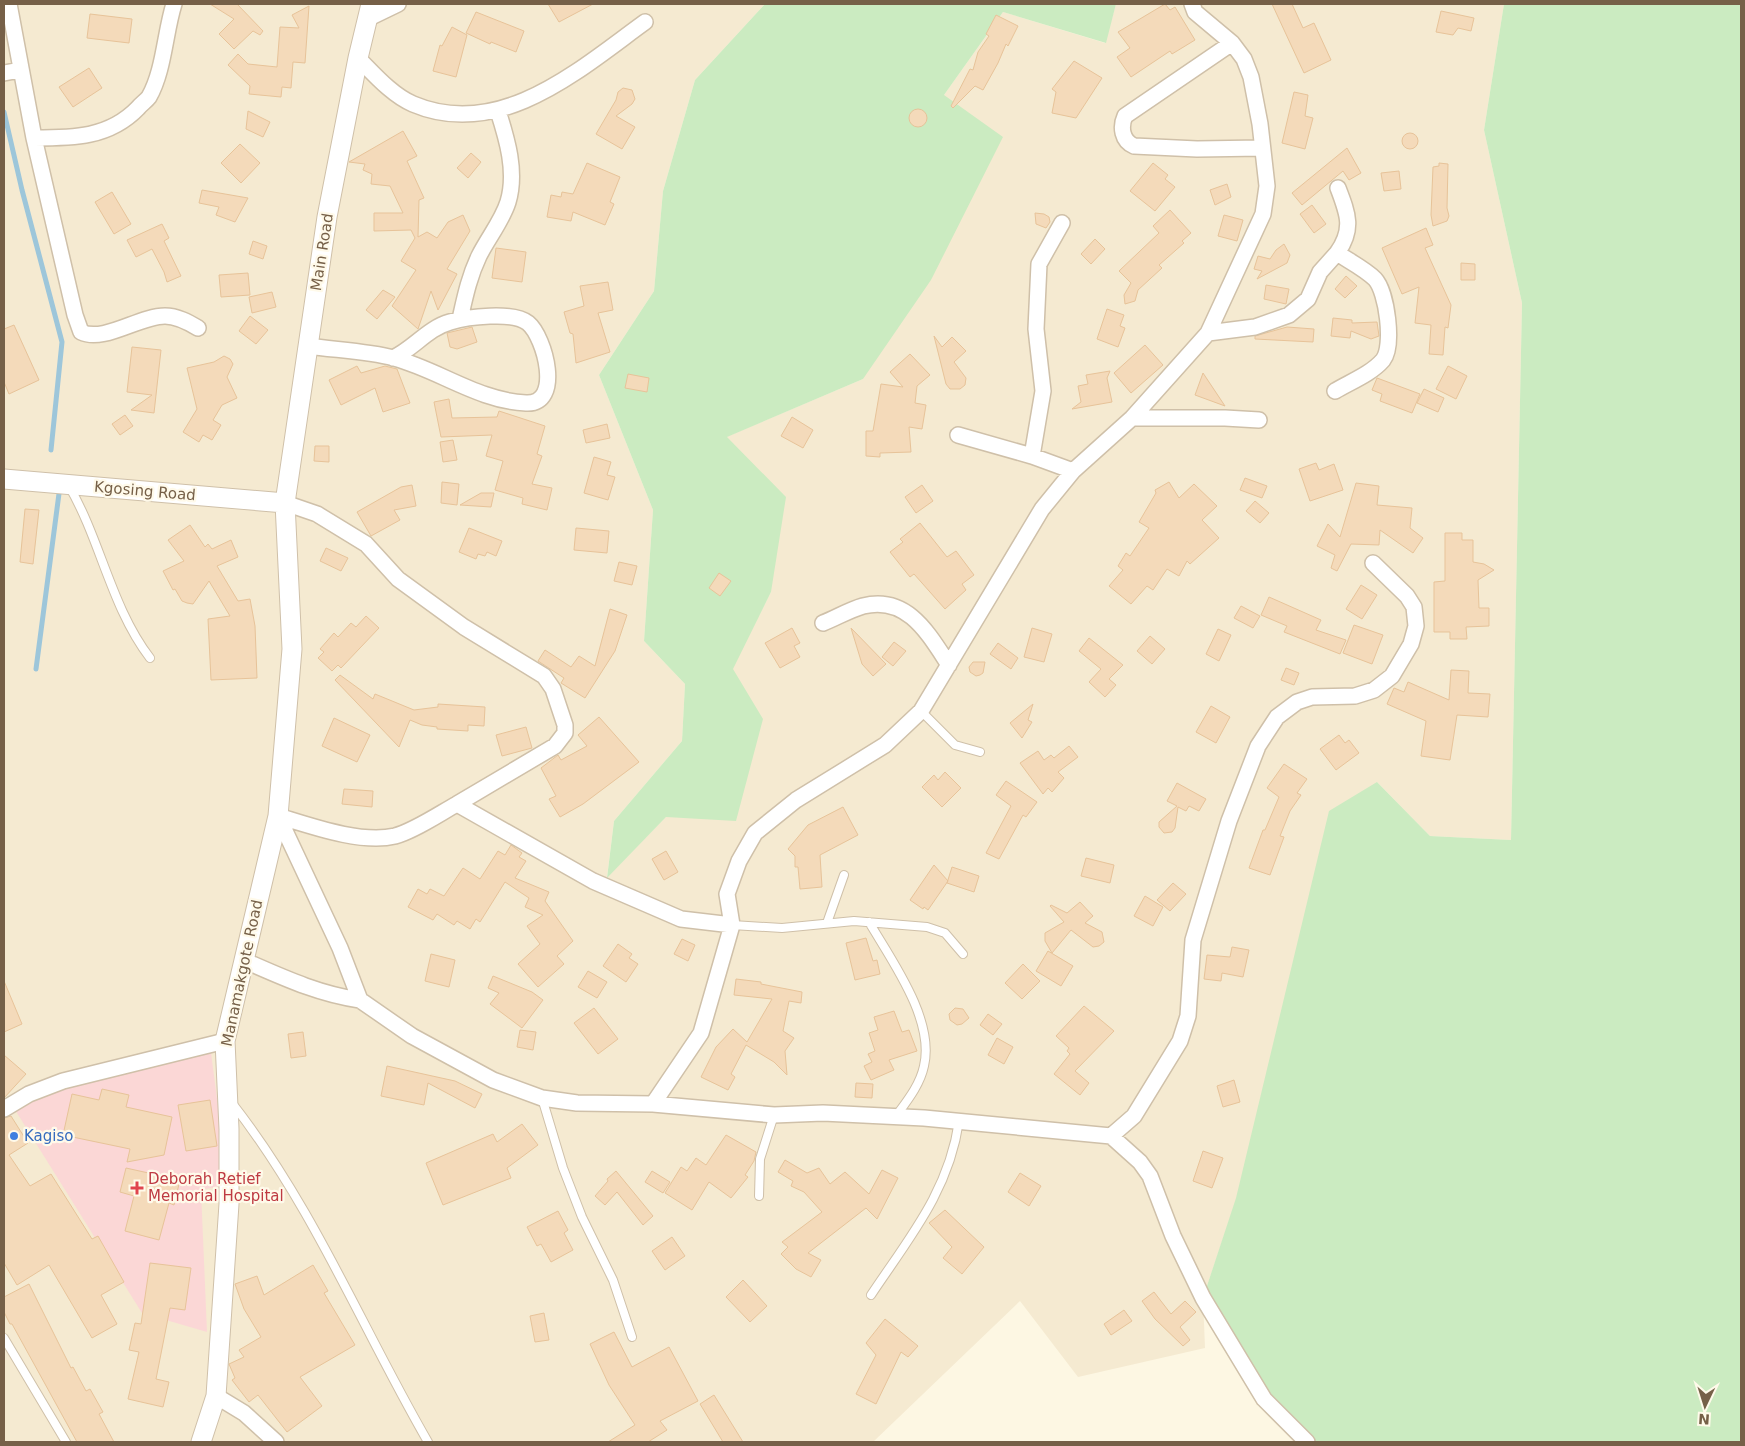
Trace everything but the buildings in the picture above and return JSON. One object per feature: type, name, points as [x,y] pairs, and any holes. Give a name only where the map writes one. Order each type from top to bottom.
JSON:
[{"type":"street","points":[[9,4],[11,72],[34,138],[75,314],[81,332],[88,335],[99,335],[135,322],[165,316],[183,319],[198,328]]},
{"type":"street","points":[[34,138],[92,135],[113,127],[132,114],[149,97],[170,27],[174,4]]},
{"type":"street","points":[[369,11],[398,4]]},
{"type":"street","points":[[653,1104],[701,1033],[732,925],[727,894],[739,861],[755,833],[796,800],[885,745],[921,711],[1042,509],[1073,472],[1132,418],[1208,332],[1263,214],[1267,186],[1251,77],[1244,59],[1232,43],[1195,12],[1192,4]]},
{"type":"street","name":"Main Road","points":[[285,503],[327,217],[369,11]]},
{"type":"street","points":[[358,58],[387,86],[412,104],[440,112],[498,111],[522,103],[555,85],[645,22]]},
{"type":"street","points":[[1232,43],[1129,112],[1122,122],[1124,137],[1127,143],[1134,146],[1196,149],[1262,148]]},
{"type":"street","points":[[460,319],[466,288],[479,257],[508,202],[512,170],[507,139],[498,111]]},
{"type":"street","points":[[1208,332],[1255,327],[1289,315],[1308,299],[1320,272],[1346,241],[1348,214],[1338,188]]},
{"type":"street","points":[[1032,456],[1043,390],[1036,329],[1039,264],[1062,222]]},
{"type":"street","points":[[1335,391],[1374,368],[1384,358],[1388,346],[1384,296],[1375,279],[1337,253]]},
{"type":"street","points":[[308,346],[393,358],[482,393],[526,403],[536,402],[544,396],[548,382],[547,367],[538,338],[528,323],[516,317],[460,319],[435,328],[406,352],[393,358]]},
{"type":"street","points":[[1132,418],[1259,420]]},
{"type":"street","points":[[958,435],[1032,456],[1073,472]]},
{"type":"street","name":"Kgosing Road","points":[[4,479],[285,503]]},
{"type":"street","points":[[278,816],[320,829],[379,837],[395,836],[456,804],[555,746],[561,740],[566,725],[553,689],[544,676],[464,627],[398,579],[366,544],[317,514],[285,503]]},
{"type":"street","name":"Manamakgote Road","points":[[201,1442],[216,1396],[229,1204],[229,1128],[225,1041],[278,816],[292,649],[285,503]]},
{"type":"street","points":[[1111,1136],[1134,1116],[1180,1041],[1188,1016],[1193,940],[1229,821],[1258,746],[1277,717],[1297,702],[1312,697],[1355,696],[1374,690],[1392,676],[1411,644],[1416,626],[1414,607],[1407,596],[1373,563]]},
{"type":"street","points":[[823,623],[862,606],[878,604],[896,606],[912,615],[925,627],[949,665]]},
{"type":"street","points":[[456,804],[554,860],[610,888],[681,919],[732,925]]},
{"type":"street","points":[[278,816],[340,948],[360,1000]]},
{"type":"street","points":[[243,960],[303,987],[330,996],[360,1000],[412,1036],[493,1080],[542,1098],[576,1103],[653,1104],[774,1115],[823,1113],[896,1116],[1111,1136],[1140,1162],[1150,1176],[1173,1236],[1203,1298],[1264,1399],[1307,1442]]},
{"type":"street","points":[[4,1109],[30,1094],[63,1081],[225,1041]]},
{"type":"street","points":[[216,1396],[244,1413],[276,1442]]},
{"type":"lane","points":[[68,485],[84,513],[122,611],[135,638],[150,658]]},
{"type":"lane","points":[[921,711],[955,745],[980,752]]},
{"type":"lane","points":[[827,923],[844,875]]},
{"type":"lane","points":[[732,925],[782,928],[854,920],[927,927],[945,933],[963,954]]},
{"type":"lane","points":[[869,922],[920,1014],[926,1047],[924,1066],[918,1084],[896,1116]]},
{"type":"lane","points":[[227,1095],[259,1137],[304,1208],[428,1442]]},
{"type":"lane","points":[[542,1098],[563,1168],[582,1217],[613,1280],[632,1337]]},
{"type":"lane","points":[[758,1196],[760,1159],[774,1115]]},
{"type":"lane","points":[[870,1295],[926,1212],[946,1177],[959,1121]]},
{"type":"lane","points":[[4,1338],[66,1442]]},
{"type":"shaded area","points":[[4,4],[765,4],[695,80],[663,191],[654,291],[599,375],[653,510],[644,641],[685,684],[682,741],[614,821],[607,877],[762,719],[732,669],[771,592],[726,437],[863,379],[944,95],[1003,12],[1105,43],[1116,4],[1504,4],[1484,130],[1522,303],[1511,840],[1430,836],[1377,782],[1203,1298],[1205,1348],[1078,1377],[1020,1301],[873,1442],[4,1442]]},
{"type":"shaded area","name":"Deborah Retief Memorial Hospital","points":[[210,1045],[223,1145],[220,1186],[201,1190],[207,1332],[142,1313],[12,1105],[29,1094]]},
{"type":"green space","points":[[765,4],[1116,4],[1106,43],[1003,12],[944,95],[1003,137],[931,280],[863,379],[727,437],[786,497],[771,592],[733,669],[763,719],[736,821],[666,817],[607,878],[614,821],[682,741],[685,684],[644,641],[653,510],[599,375],[654,291],[663,191],[695,80]]},
{"type":"green space","points":[[1504,4],[1741,4],[1741,1442],[1307,1442],[1264,1399],[1203,1298],[1236,1198],[1329,811],[1377,782],[1430,836],[1511,840],[1522,303],[1484,130]]},
{"type":"waterway","points":[[4,112],[22,190],[62,342],[51,450]]},
{"type":"waterway","points":[[36,669],[60,486]]},
{"type":"place","name":"Kagiso","points":[[14,1136]]},
{"type":"place","name":"Deborah Retief Memorial Hospital","points":[[137,1188]]}]
